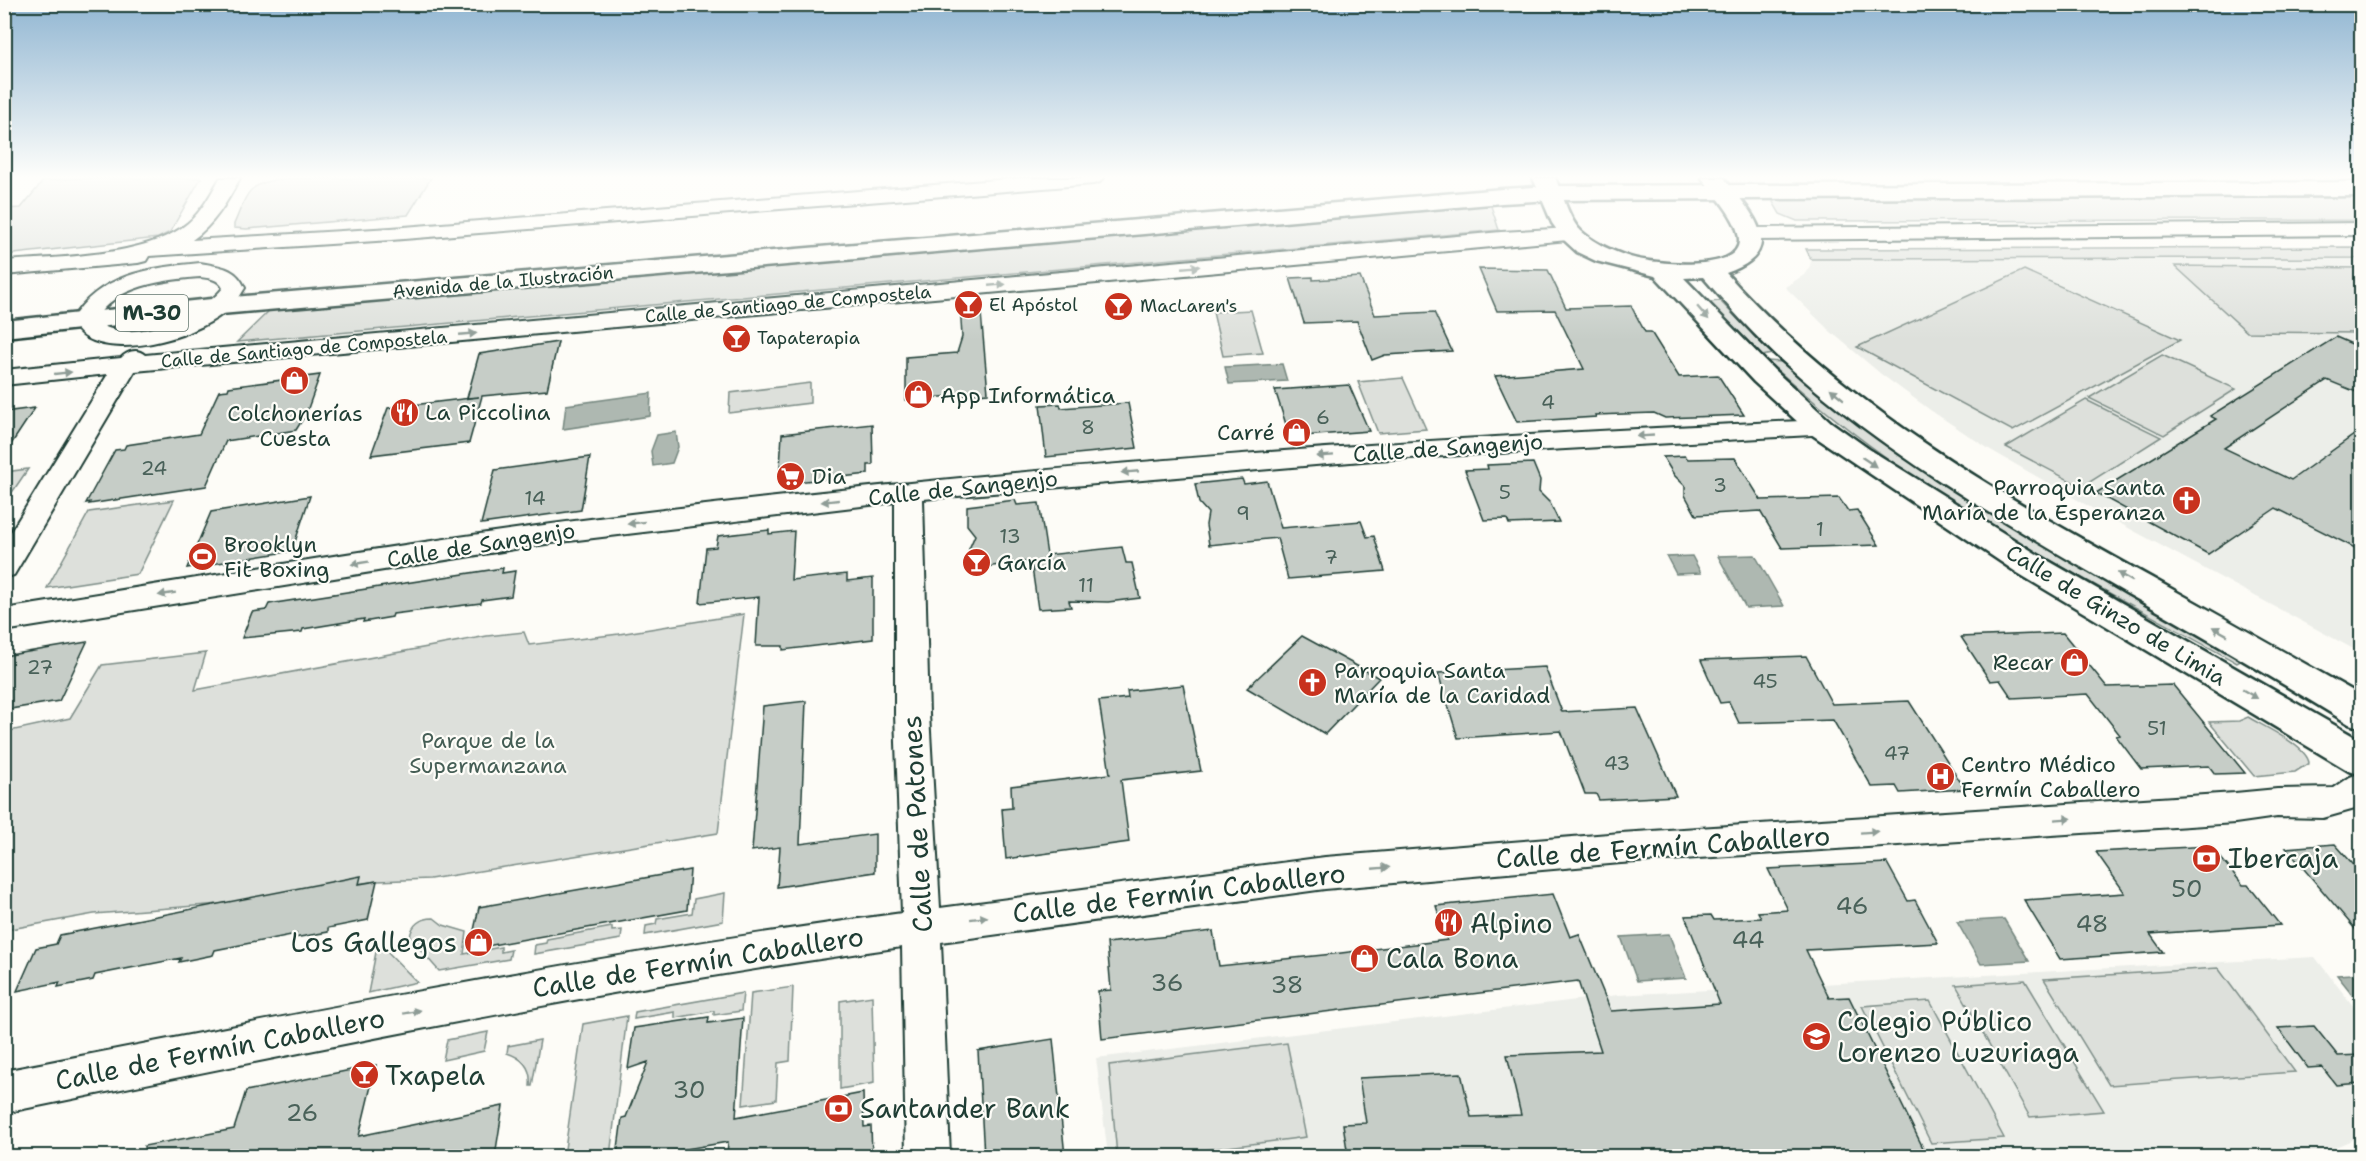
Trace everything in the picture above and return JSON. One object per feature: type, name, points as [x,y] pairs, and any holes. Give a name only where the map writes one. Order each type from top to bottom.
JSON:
[{"type":"main road","name":"Avenida de la Ilustración","points":[[89,311],[978,232]]},
{"type":"main road","points":[[1571,234],[1582,244],[1616,260],[1663,271],[1687,272],[1728,266],[1742,258],[1749,248],[1749,234]]},
{"type":"main road","name":"Calle de Ginzo de Limia","points":[[1709,269],[1750,316],[1813,374],[1852,406],[1936,466],[2361,714]]},
{"type":"main road","name":"Calle de Ginzo de Limia","points":[[1663,271],[1733,345],[1821,428],[1899,482],[2028,564],[2361,760]]},
{"type":"main road","name":"M-30","points":[[4,309],[31,307],[89,311]]},
{"type":"main road","name":"M-30","points":[[4,329],[89,311]]},
{"type":"street","points":[[4,268],[118,256],[176,241],[188,232]]},
{"type":"street","points":[[158,275],[200,270],[218,273],[230,279],[227,297],[205,316],[171,330],[121,338],[101,336],[87,330],[89,311],[112,291],[158,275],[182,262],[203,232]]},
{"type":"street","points":[[145,250],[414,232]]},
{"type":"street","points":[[1749,234],[2027,232]]},
{"type":"street","name":"Calle de Santiago de Compostela","points":[[4,378],[205,356],[401,340],[1501,238],[1571,234]]},
{"type":"street","points":[[194,248],[200,257],[200,270]]},
{"type":"street","points":[[118,256],[157,258],[160,267],[158,275]]},
{"type":"street","points":[[4,568],[126,366],[171,330]]},
{"type":"street","points":[[121,338],[126,366]]},
{"type":"street","name":"Calle de Sangenjo","points":[[4,620],[608,526],[909,492],[1248,461],[1703,432],[1821,428]]},
{"type":"street","name":"Calle de Patones","points":[[909,492],[912,714],[928,1156]]},
{"type":"street","name":"Calle de Fermín Caballero","points":[[4,1092],[303,1032],[566,983],[921,926],[1325,873],[1621,848],[2235,808],[2274,803],[2327,804],[2355,795],[2361,787]]},
{"type":"shaded area","points":[[2361,258],[2361,653],[2095,510],[1989,449],[1881,374],[1830,331],[1785,287],[1804,275],[1810,266],[1811,259]]},
{"type":"shaded area","points":[[1282,364],[1287,381],[1229,384],[1225,367]]},
{"type":"shaded area","points":[[651,393],[650,416],[563,429],[566,405]]},
{"type":"shaded area","points":[[676,432],[678,447],[672,463],[653,466],[651,451],[657,435]]},
{"type":"shaded area","points":[[1755,555],[1784,606],[1746,608],[1718,556]]},
{"type":"shaded area","points":[[1692,556],[1701,573],[1676,574],[1667,557]]},
{"type":"shaded area","points":[[2004,919],[2029,961],[1981,964],[1957,922]]},
{"type":"shaded area","points":[[1669,934],[1686,978],[1637,981],[1621,937]]},
{"type":"shaded area","name":"Colegio Público Lorenzo Luzuriaga","points":[[2315,957],[2361,1016],[2361,1136],[2324,1152],[2256,1156],[1108,1156],[1096,1058],[1618,995]]},
{"type":"shaded area","points":[[2353,974],[2361,984],[2361,1005],[2337,975]]},
{"type":"green space","points":[[5,232],[170,232],[158,238],[5,255]]},
{"type":"green space","points":[[1154,232],[1474,232],[237,342],[271,309]]},
{"type":"green space","points":[[2361,247],[2361,258],[1811,259],[1806,249]]},
{"type":"green space","points":[[2175,266],[2361,268],[2361,333],[2247,332]]},
{"type":"green space","points":[[2024,270],[2180,340],[2013,431],[1857,347]]},
{"type":"green space","points":[[1720,301],[1772,354],[1762,356],[1709,302]]},
{"type":"green space","points":[[1251,310],[1263,353],[1223,356],[1213,312]]},
{"type":"green space","points":[[2162,355],[2236,389],[2164,435],[2089,398]]},
{"type":"green space","points":[[1767,361],[1782,362],[1857,424],[1958,494],[2244,659],[2237,663],[2040,554],[1963,508],[1864,441]]},
{"type":"green space","points":[[1403,378],[1426,429],[1378,433],[1358,382]]},
{"type":"green space","points":[[810,383],[810,403],[729,413],[730,393]]},
{"type":"green space","points":[[2086,400],[2161,437],[2082,487],[2006,447]]},
{"type":"green space","points":[[28,469],[13,491],[5,492],[5,472]]},
{"type":"green space","points":[[174,500],[138,574],[47,588],[89,512]]},
{"type":"green space","name":"Parque de la Supermanzana","points":[[744,614],[718,833],[430,879],[377,881],[220,904],[94,914],[5,930],[5,732],[70,718],[102,665],[206,653],[195,690],[487,636],[524,632],[529,645],[619,634]]},
{"type":"green space","points":[[2248,717],[2293,743],[2301,750],[2309,763],[2295,772],[2254,776],[2209,722],[2239,721]]},
{"type":"green space","points":[[725,893],[723,921],[645,935],[646,926],[656,924],[657,919],[692,913],[694,899]]},
{"type":"green space","points":[[434,918],[443,925],[467,932],[464,954],[501,947],[501,952],[511,950],[509,959],[439,971],[410,938],[412,929],[418,923]]},
{"type":"green space","points":[[612,927],[612,931],[622,930],[621,939],[534,954],[535,945],[546,943],[547,939]]},
{"type":"green space","points":[[384,948],[417,982],[368,993],[376,952]]},
{"type":"green space","points":[[2218,968],[2295,1072],[2109,1085],[2044,979]]},
{"type":"green space","points":[[2025,980],[2104,1111],[2030,1117],[1956,985]]},
{"type":"green space","points":[[793,987],[790,1061],[778,1063],[776,1100],[743,1105],[751,993]]},
{"type":"green space","points":[[743,993],[741,1011],[714,1015],[714,1011],[675,1018],[675,1012],[634,1019],[635,1012]]},
{"type":"green space","points":[[872,996],[874,1083],[840,1089],[840,1001]]},
{"type":"green space","points":[[1930,1001],[2004,1138],[1931,1143],[1862,1006]]},
{"type":"green space","points":[[627,1016],[610,1156],[564,1156],[583,1024]]},
{"type":"green space","points":[[488,1032],[484,1051],[443,1060],[447,1040]]},
{"type":"green space","points":[[540,1040],[532,1086],[530,1086],[528,1069],[522,1061],[507,1053],[508,1046]]},
{"type":"green space","points":[[1287,1043],[1306,1137],[1156,1156],[1117,1156],[1109,1065]]},
{"type":"building","points":[[1479,269],[1548,270],[1566,308],[1631,306],[1645,332],[1651,332],[1679,377],[1718,375],[1744,415],[1665,418],[1654,413],[1595,415],[1596,417],[1517,422],[1495,376],[1584,369],[1555,310],[1497,311]]},
{"type":"building","points":[[1313,277],[1313,280],[1360,277],[1375,315],[1434,312],[1452,351],[1385,355],[1372,360],[1357,321],[1304,323],[1290,278]]},
{"type":"building","points":[[980,301],[988,393],[906,400],[906,357],[957,353],[962,337],[960,303]]},
{"type":"building","points":[[2336,337],[2361,348],[2361,394],[2327,380],[2224,448],[2291,480],[2361,430],[2361,551],[2276,508],[2208,554],[2096,493],[2216,419],[2210,416]]},
{"type":"building","points":[[558,342],[547,390],[482,396],[469,443],[371,455],[388,408],[479,397],[467,398],[479,354]]},
{"type":"building","points":[[320,375],[306,414],[296,430],[226,441],[206,486],[86,503],[115,450],[124,449],[126,445],[199,434],[219,391],[228,390],[229,387]]},
{"type":"building","points":[[1349,385],[1369,431],[1290,437],[1275,390]]},
{"type":"building","points":[[1128,403],[1137,448],[1046,457],[1040,405],[1060,404],[1061,408]]},
{"type":"building","points":[[35,408],[4,455],[4,412]]},
{"type":"building","points":[[872,424],[873,465],[868,465],[868,474],[779,484],[782,434]]},
{"type":"building","points":[[1685,456],[1688,459],[1735,458],[1761,500],[1839,498],[1848,511],[1857,510],[1879,545],[1782,548],[1760,511],[1696,515],[1685,495],[1685,486],[1674,475],[1663,457]]},
{"type":"building","points":[[590,457],[581,510],[481,524],[495,470]]},
{"type":"building","points":[[1533,463],[1540,480],[1539,492],[1550,503],[1559,522],[1509,524],[1507,519],[1484,520],[1465,470],[1488,469],[1487,465]]},
{"type":"building","points":[[1242,479],[1244,484],[1267,481],[1281,528],[1361,521],[1367,537],[1374,536],[1385,571],[1288,579],[1277,538],[1209,545],[1206,525],[1208,513],[1199,503],[1195,484]]},
{"type":"building","points":[[310,496],[292,551],[187,568],[211,512]]},
{"type":"building","points":[[1015,500],[1017,505],[1039,503],[1047,555],[1122,547],[1126,563],[1132,563],[1140,598],[1108,602],[1069,601],[1071,607],[1038,609],[1031,561],[970,569],[969,549],[975,535],[967,525],[967,506]]},
{"type":"building","points":[[769,530],[769,534],[794,531],[791,580],[847,574],[847,581],[873,578],[873,639],[783,650],[783,646],[756,646],[759,597],[700,603],[706,548],[716,547],[718,536]]},
{"type":"building","points":[[503,568],[502,573],[515,571],[511,596],[482,600],[481,603],[393,614],[392,617],[363,622],[364,619],[303,629],[302,632],[242,638],[252,612],[266,610],[269,604]]},
{"type":"building","points":[[2063,633],[2107,687],[2173,685],[2245,773],[2215,774],[2209,766],[2141,769],[2116,736],[2120,735],[2088,694],[2012,698],[2000,680],[1990,681],[1961,637]]},
{"type":"building","name":"Parroquia Santa María de la Caridad","points":[[1302,636],[1379,678],[1325,734],[1247,688]]},
{"type":"building","points":[[87,642],[59,701],[4,710],[4,656]]},
{"type":"building","points":[[1806,656],[1832,704],[1909,701],[1965,789],[1900,793],[1896,786],[1872,787],[1833,720],[1739,723],[1729,702],[1720,703],[1701,660]]},
{"type":"building","points":[[1545,667],[1562,712],[1637,708],[1676,796],[1599,800],[1596,794],[1585,794],[1561,731],[1458,738],[1438,673]]},
{"type":"building","points":[[1183,685],[1201,771],[1121,780],[1129,842],[1006,859],[1002,809],[1012,808],[1011,786],[1110,774],[1099,701],[1128,698],[1127,691]]},
{"type":"building","points":[[806,701],[800,844],[875,834],[875,872],[777,887],[780,847],[752,851],[763,706]]},
{"type":"building","points":[[2335,844],[2361,873],[2361,936],[2286,848]]},
{"type":"building","points":[[2211,846],[2243,885],[2248,885],[2280,925],[2150,934],[2163,952],[2060,959],[2024,900],[2125,893],[2096,852]]},
{"type":"building","points":[[1887,863],[1908,901],[1915,900],[1938,943],[1806,950],[1829,998],[1849,997],[1927,1156],[1348,1156],[1343,1124],[1366,1123],[1359,1078],[1461,1073],[1471,1117],[1521,1115],[1507,1055],[1601,1051],[1578,981],[1102,1039],[1098,991],[1111,990],[1107,943],[1213,931],[1219,966],[1333,954],[1447,940],[1436,906],[1553,894],[1570,937],[1579,934],[1611,1011],[1720,1004],[1685,916],[1711,915],[1714,920],[1761,918],[1758,912],[1788,910],[1768,869]]},
{"type":"building","points":[[690,870],[687,910],[470,949],[479,907]]},
{"type":"building","points":[[361,876],[359,884],[377,881],[368,920],[328,928],[328,932],[294,938],[296,934],[215,950],[213,955],[179,962],[181,958],[95,975],[93,980],[58,987],[60,982],[17,991],[36,948],[56,944],[60,935]]},
{"type":"building","points":[[709,1017],[708,1023],[743,1018],[736,1117],[863,1093],[864,1127],[871,1126],[872,1156],[727,1156],[728,1142],[645,1156],[617,1156],[622,1118],[626,1117],[648,1062],[628,1069],[634,1028]]},
{"type":"building","points":[[2314,1026],[2338,1056],[2361,1055],[2361,1083],[2336,1085],[2322,1067],[2308,1068],[2278,1028]]},
{"type":"building","points":[[1053,1039],[1065,1156],[984,1156],[978,1051]]},
{"type":"building","points":[[376,1065],[359,1136],[503,1106],[495,1156],[145,1156],[144,1146],[234,1129],[246,1091]]},
{"type":"place","name":"El Apóstol","points":[[968,305]]},
{"type":"place","name":"MacLaren's","points":[[1119,306]]},
{"type":"place","name":"Tapaterapia","points":[[736,338]]},
{"type":"place","name":"Colchonerías Cuesta","points":[[295,381]]},
{"type":"place","name":"App Informática","points":[[919,395]]},
{"type":"place","name":"La Piccolina","points":[[404,412]]},
{"type":"place","name":"Carré","points":[[1296,432]]},
{"type":"place","name":"Dia","points":[[791,476]]},
{"type":"place","name":"Parroquia Santa María de la Esperanza","points":[[2186,500]]},
{"type":"place","name":"Brooklyn Fit Boxing","points":[[203,557]]},
{"type":"place","name":"García","points":[[976,562]]},
{"type":"place","name":"Recar","points":[[2075,662]]},
{"type":"place","name":"Parroquia Santa María de la Caridad","points":[[1313,683]]},
{"type":"place","name":"Centro Médico Fermín Caballero","points":[[1940,777]]},
{"type":"place","name":"Ibercaja","points":[[2207,858]]},
{"type":"place","name":"Alpino","points":[[1449,923]]},
{"type":"place","name":"Los Gallegos","points":[[478,942]]},
{"type":"place","name":"Cala Bona","points":[[1365,958]]},
{"type":"place","name":"Colegio Público Lorenzo Luzuriaga","points":[[1816,1037]]},
{"type":"place","name":"Txapela","points":[[364,1075]]},
{"type":"place","name":"Santander Bank","points":[[839,1108]]}]
